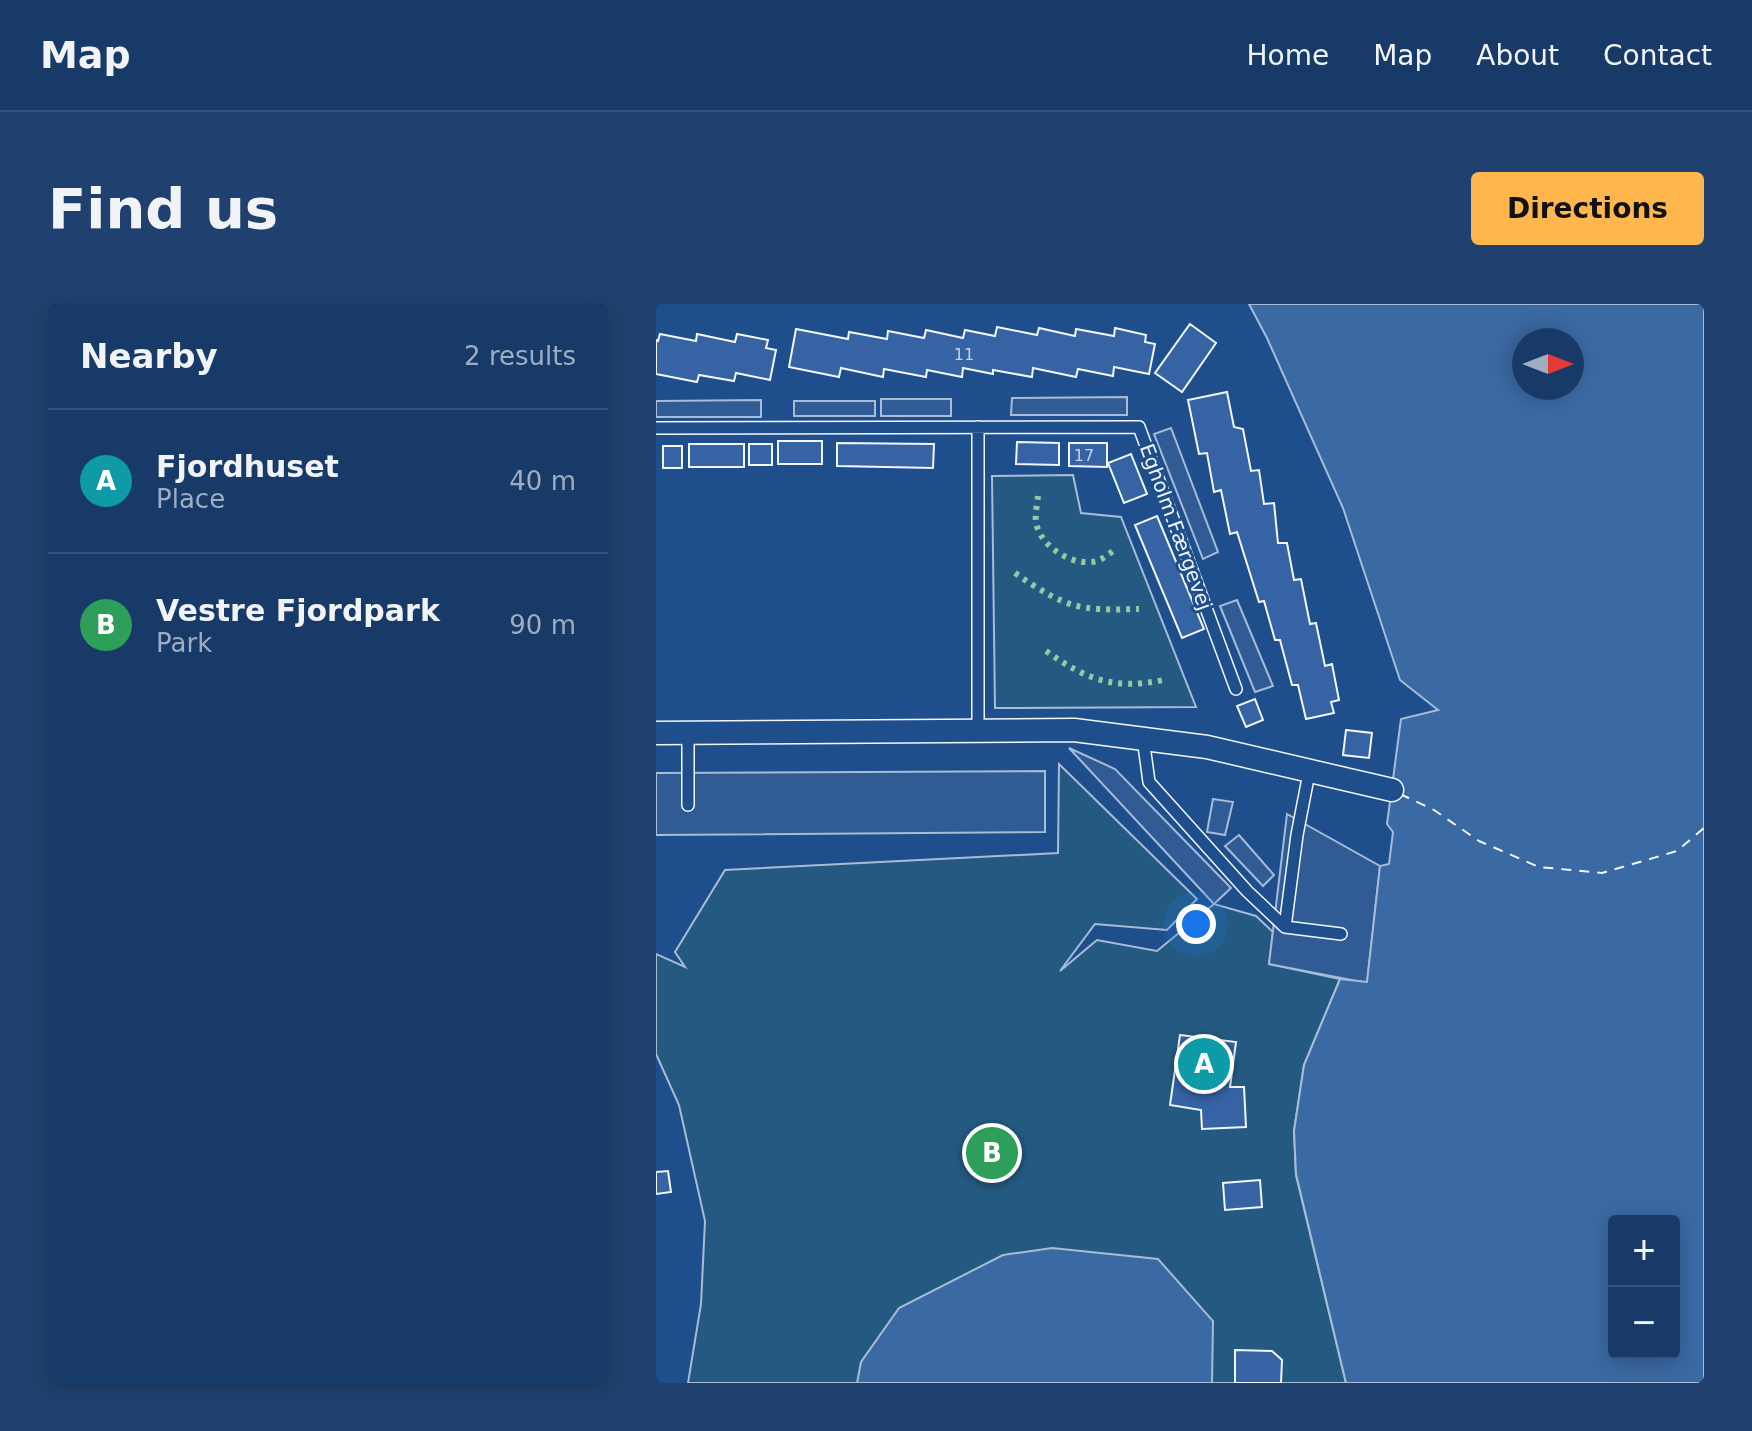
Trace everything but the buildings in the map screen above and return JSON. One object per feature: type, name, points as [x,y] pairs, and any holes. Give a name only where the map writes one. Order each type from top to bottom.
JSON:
[{"type":"street","points":[[656,733],[1074,730],[1207,747],[1392,790]]},
{"type":"lane","points":[[978,427],[978,730]]},
{"type":"lane","name":"Egholm Færgevej","points":[[656,428],[1139,427],[1236,689]]},
{"type":"lane","points":[[688,733],[688,805]]},
{"type":"lane","points":[[1143,737],[1149,782],[1247,891],[1285,927],[1341,934]]},
{"type":"lane","points":[[1285,927],[1309,773]]},
{"type":"shaded area","points":[[1249,304],[1704,304],[1704,1383],[1346,1383],[1296,1174],[1294,1131],[1304,1065],[1340,979],[1367,982],[1380,866],[1389,864],[1393,832],[1387,824],[1401,719],[1438,710],[1400,680],[1343,508]]},
{"type":"shaded area","points":[[1127,397],[1127,415],[1011,415],[1012,398]]},
{"type":"shaded area","points":[[881,399],[951,399],[951,416],[881,416]]},
{"type":"shaded area","points":[[761,400],[761,417],[656,417],[656,401]]},
{"type":"shaded area","points":[[794,401],[875,401],[875,416],[794,416]]},
{"type":"shaded area","points":[[1171,428],[1218,552],[1203,559],[1154,434]]},
{"type":"shaded area","points":[[1073,475],[1081,513],[1121,517],[1196,707],[995,708],[992,476]]},
{"type":"shaded area","points":[[1237,600],[1273,686],[1255,692],[1220,606]]},
{"type":"shaded area","points":[[1069,748],[1115,769],[1231,888],[1214,904]]},
{"type":"shaded area","points":[[1059,764],[1197,899],[1167,930],[1095,924],[1060,971],[1097,940],[1157,951],[1214,904],[1256,916],[1273,932],[1269,964],[1340,979],[1304,1065],[1294,1131],[1296,1175],[1346,1383],[688,1383],[701,1304],[705,1221],[679,1105],[656,1054],[656,954],[685,967],[675,952],[725,870],[1058,853]]},
{"type":"shaded area","points":[[1045,771],[1045,832],[656,835],[656,773]]},
{"type":"shaded area","points":[[1213,799],[1233,802],[1225,835],[1207,832]]},
{"type":"shaded area","points":[[1287,814],[1380,866],[1367,983],[1269,964]]},
{"type":"shaded area","points":[[1239,835],[1274,875],[1263,886],[1225,846]]},
{"type":"shaded area","points":[[1052,1248],[1158,1259],[1213,1321],[1212,1383],[857,1383],[861,1362],[899,1308],[1003,1255]]},
{"type":"ferry route","points":[[1400,794],[1434,810],[1479,841],[1539,867],[1602,873],[1677,851],[1704,828]]},
{"type":"hedge","points":[[1038,496],[1038,530],[1056,551],[1081,562],[1099,560],[1113,551]]},
{"type":"hedge","points":[[1015,573],[1047,594],[1073,605],[1139,609]]},
{"type":"hedge","points":[[1046,651],[1088,676],[1102,680],[1130,684],[1164,680]]},
{"type":"place","name":"Fjordhuset","points":[[1204,1064]]},
{"type":"place","name":"Vestre Fjordpark","points":[[992,1153]]}]
